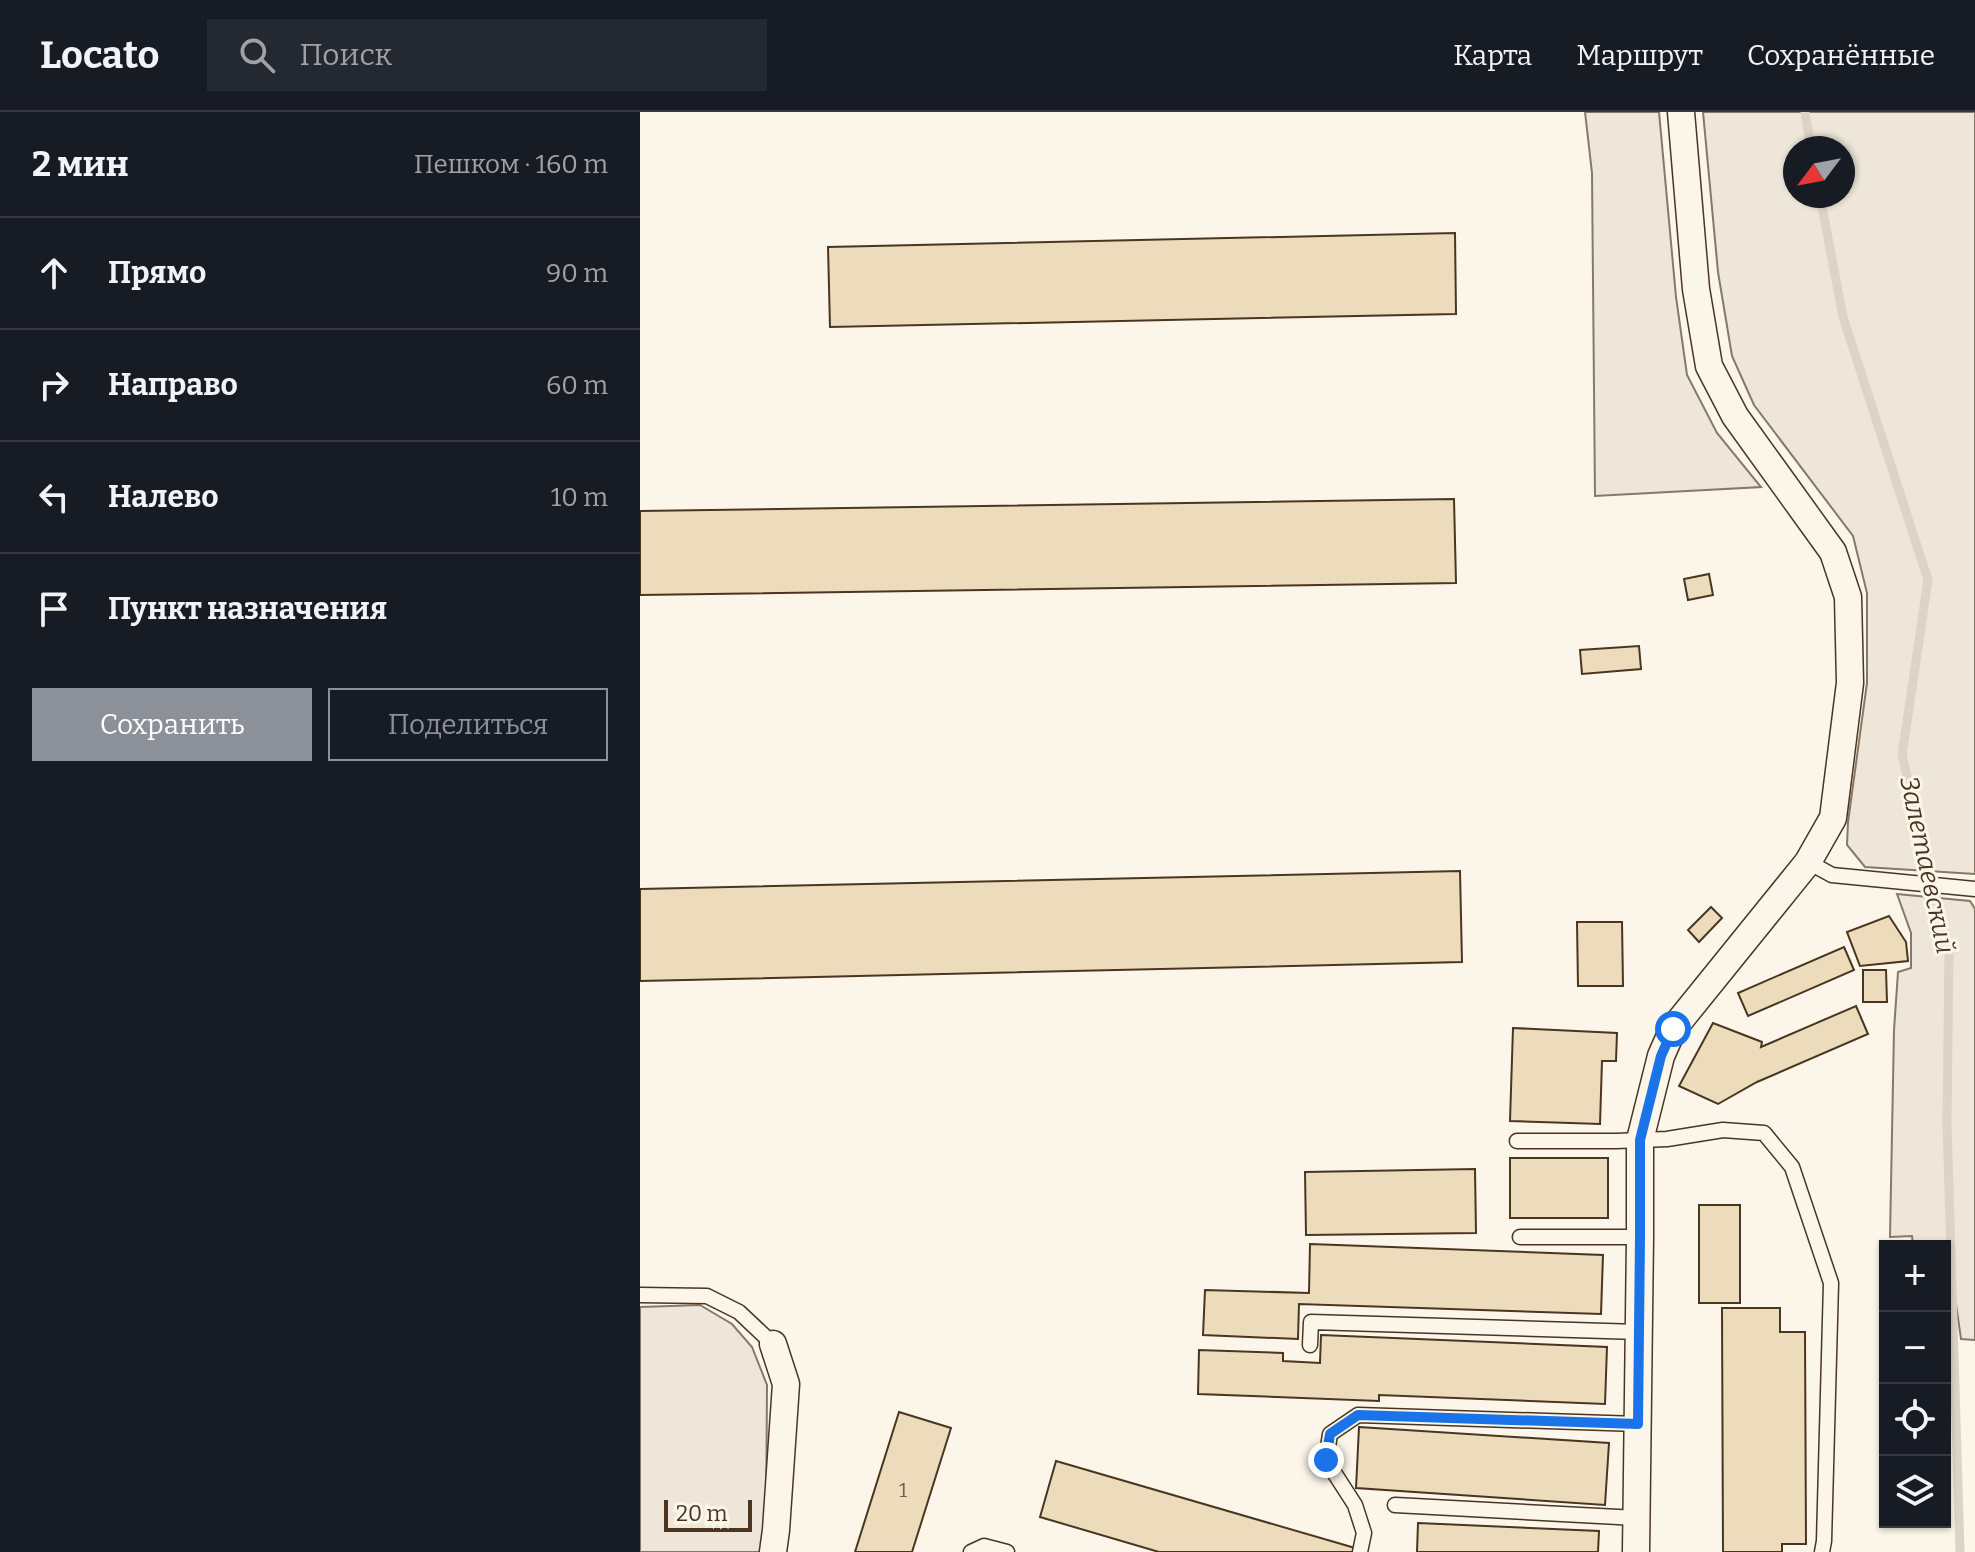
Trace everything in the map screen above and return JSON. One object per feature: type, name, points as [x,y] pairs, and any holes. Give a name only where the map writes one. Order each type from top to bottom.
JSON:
[{"type":"street","points":[[1636,1552],[1640,1140],[1661,1056],[1673,1029],[1808,862],[1833,818],[1850,683],[1848,597],[1833,552],[1735,416],[1709,366],[1696,289],[1681,112]]},
{"type":"street","points":[[773,1344],[786,1384],[773,1552]]},
{"type":"lane","points":[[1808,862],[1832,875],[1975,889]]},
{"type":"lane","points":[[1517,1141],[1667,1139],[1723,1130],[1764,1133],[1792,1167],[1831,1283],[1822,1552]]},
{"type":"lane","points":[[1520,1237],[1640,1237]]},
{"type":"lane","points":[[640,1295],[707,1296],[739,1312],[773,1344]]},
{"type":"lane","points":[[1310,1345],[1311,1322],[1639,1332]]},
{"type":"lane","points":[[1360,1552],[1364,1533],[1355,1505],[1326,1460],[1330,1434],[1358,1415],[1638,1424]]},
{"type":"lane","points":[[1395,1505],[1637,1518]]},
{"type":"lane","points":[[971,1552],[984,1546],[1007,1552]]},
{"type":"shaded area","points":[[1585,112],[1659,112],[1676,297],[1687,375],[1717,433],[1761,487],[1595,496],[1592,173]]},
{"type":"shaded area","points":[[1703,112],[1975,112],[1975,874],[1865,867],[1847,845],[1867,683],[1867,593],[1853,536],[1754,405],[1732,356],[1718,272]]},
{"type":"shaded area","points":[[1897,894],[1970,901],[1975,909],[1975,1340],[1961,1339],[1951,1283],[1951,1240],[1890,1237],[1898,972],[1911,968],[1911,933]]},
{"type":"shaded area","points":[[700,1305],[732,1324],[752,1347],[767,1385],[766,1531],[762,1552],[640,1552],[640,1307]]},
{"type":"building","points":[[1455,233],[1456,314],[830,327],[828,247]]},
{"type":"building","points":[[1454,499],[1456,583],[640,595],[640,511]]},
{"type":"building","points":[[1709,574],[1713,595],[1688,600],[1684,579]]},
{"type":"building","points":[[1639,646],[1641,669],[1582,674],[1580,650]]},
{"type":"building","points":[[1460,871],[1462,962],[640,981],[640,889]]},
{"type":"building","points":[[1711,907],[1722,918],[1699,942],[1688,930]]},
{"type":"building","points":[[1889,916],[1906,942],[1908,961],[1860,966],[1847,932]]},
{"type":"building","points":[[1577,922],[1622,922],[1623,986],[1578,986]]},
{"type":"building","points":[[1844,947],[1854,970],[1748,1016],[1738,993]]},
{"type":"building","points":[[1863,970],[1886,970],[1887,1002],[1863,1002]]},
{"type":"building","points":[[1856,1006],[1868,1034],[1757,1082],[1718,1104],[1679,1086],[1713,1023],[1762,1042],[1761,1047]]},
{"type":"building","points":[[1513,1028],[1617,1033],[1616,1061],[1602,1061],[1600,1124],[1510,1121]]},
{"type":"building","points":[[1510,1158],[1608,1158],[1608,1218],[1510,1218]]},
{"type":"building","points":[[1475,1169],[1476,1233],[1306,1235],[1305,1172]]},
{"type":"building","points":[[1699,1205],[1740,1205],[1740,1303],[1699,1303]]},
{"type":"building","points":[[1310,1244],[1603,1255],[1601,1314],[1299,1304],[1298,1339],[1203,1335],[1205,1290],[1309,1293]]},
{"type":"building","points":[[1722,1308],[1780,1308],[1780,1332],[1805,1332],[1806,1544],[1782,1544],[1782,1552],[1723,1552]]},
{"type":"building","points":[[1321,1335],[1607,1347],[1605,1404],[1379,1395],[1379,1401],[1198,1394],[1199,1350],[1283,1353],[1283,1361],[1320,1363]]},
{"type":"building","points":[[899,1412],[951,1428],[912,1552],[855,1552]]},
{"type":"building","points":[[1359,1427],[1609,1443],[1605,1505],[1356,1488]]},
{"type":"building","points":[[1056,1461],[1355,1548],[1354,1552],[1159,1552],[1040,1517]]},
{"type":"building","points":[[1418,1523],[1599,1531],[1598,1552],[1417,1552]]},
{"type":"waterway","name":"Залетаевский","points":[[1805,112],[1809,136]]},
{"type":"waterway","name":"Залетаевский","points":[[1822,208],[1843,317],[1928,580],[1902,755],[1949,950],[1947,1124],[1960,1552]]},
{"type":"route","points":[[1326,1460],[1330,1434],[1358,1415],[1638,1424],[1640,1140],[1661,1056],[1673,1029]]}]
